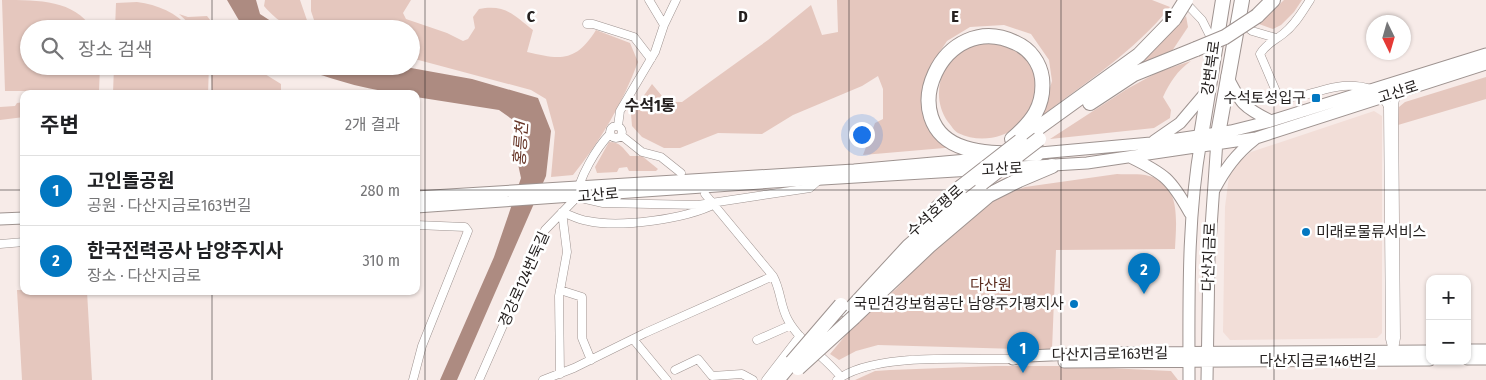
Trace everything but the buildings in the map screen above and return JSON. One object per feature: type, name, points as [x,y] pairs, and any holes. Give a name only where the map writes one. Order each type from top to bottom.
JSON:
[{"type":"highway","points":[[1122,75],[1174,19],[1185,0]]},
{"type":"highway","name":"강변북로","points":[[1200,142],[1214,44],[1223,0]]},
{"type":"highway","name":"강변북로","points":[[1217,139],[1242,0]]},
{"type":"highway","points":[[1122,75],[1134,74],[1225,37],[1257,16],[1273,0]]},
{"type":"highway","points":[[1016,140],[1028,126],[1038,108],[1042,94],[1039,68],[1029,52],[1011,40],[991,36],[966,41],[946,55],[932,79],[929,106],[936,126],[942,135],[965,148],[985,152],[1037,154]]},
{"type":"highway","name":"수석호평로","points":[[847,311],[903,240],[960,187],[977,180],[1039,139],[1122,75]]},
{"type":"highway","name":"수석호평로","points":[[768,380],[795,365],[909,246],[1016,140],[1122,75]]},
{"type":"highway","points":[[847,311],[989,196],[1019,180],[1052,166]]},
{"type":"highway","name":"수석호평로","points":[[789,380],[795,365]]},
{"type":"street","points":[[649,0],[664,25]]},
{"type":"street","points":[[618,126],[620,111],[651,59],[676,0]]},
{"type":"street","points":[[1185,0],[1202,20],[1214,44]]},
{"type":"street","points":[[1310,0],[1296,21],[1265,45],[1260,54],[1278,96],[1288,98],[1341,85],[1357,84],[1370,89]]},
{"type":"street","points":[[1237,20],[1252,31],[1276,38]]},
{"type":"street","points":[[587,24],[593,24],[634,37],[651,59]]},
{"type":"street","name":"고산로","points":[[420,197],[557,188],[577,192],[819,180],[1052,166],[1130,157],[1217,139],[1370,89],[1486,54]]},
{"type":"street","name":"고산로","points":[[1217,139],[1256,138],[1486,64]]},
{"type":"street","points":[[1227,76],[1238,100],[1244,107],[1271,121]]},
{"type":"street","points":[[1151,143],[1180,123],[1208,90]]},
{"type":"street","name":"다산지금로146번길","points":[[1394,356],[1396,338],[1394,104],[1398,92]]},
{"type":"street","name":"다산지금로146번길","points":[[1379,98],[1386,102],[1388,107],[1390,339],[1394,356]]},
{"type":"street","points":[[618,126],[612,127],[610,134],[616,138],[622,136]]},
{"type":"street","points":[[618,126],[622,130],[622,136]]},
{"type":"street","name":"경강로124번둑길","points":[[479,380],[545,230],[577,192],[604,141],[610,134]]},
{"type":"street","points":[[622,136],[642,152],[660,157],[681,172]]},
{"type":"street","points":[[1212,194],[1229,164],[1238,153],[1256,138]]},
{"type":"street","name":"다산지금로","points":[[1207,380],[1212,194],[1217,139]]},
{"type":"street","name":"고산로","points":[[420,207],[551,198],[577,192],[854,170],[1151,143],[1200,142]]},
{"type":"street","name":"다산지금로","points":[[1189,380],[1188,257],[1190,213],[1200,142]]},
{"type":"street","points":[[1130,157],[1156,170],[1170,180],[1190,213]]},
{"type":"street","points":[[577,192],[603,203],[715,204],[810,188],[819,180]]},
{"type":"street","points":[[705,194],[773,276],[780,288],[782,308],[791,325],[839,378]]},
{"type":"street","points":[[560,374],[560,290],[566,252],[562,212],[588,222],[641,223],[704,209],[715,204]]},
{"type":"street","points":[[0,219],[20,218]]},
{"type":"street","points":[[413,380],[422,346],[468,231],[465,227],[420,225]]},
{"type":"street","points":[[0,226],[20,226]]},
{"type":"street","points":[[0,244],[20,242]]},
{"type":"street","points":[[543,380],[591,360],[773,276]]},
{"type":"street","points":[[560,290],[582,297],[582,338],[591,360]]},
{"type":"street","points":[[757,340],[791,325]]},
{"type":"street","points":[[768,380],[800,336]]},
{"type":"street","points":[[633,339],[666,380]]},
{"type":"street","points":[[1471,350],[1486,350]]},
{"type":"street","name":"다산지금로146번길","points":[[1394,356],[1426,352]]},
{"type":"street","name":"다산지금로146번길","points":[[1207,358],[1394,356],[1426,360]]},
{"type":"street","name":"다산지금로163번길","points":[[839,378],[870,364],[887,361],[1013,359],[1028,362],[1207,358]]},
{"type":"street","points":[[675,370],[698,359],[712,376],[742,374],[753,380]]},
{"type":"street","points":[[1471,359],[1486,359]]},
{"type":"shaded area","points":[[1374,111],[1382,116],[1382,333],[1377,338],[1230,340],[1223,332],[1225,207],[1229,176],[1236,164],[1251,152]]},
{"type":"green space","points":[[2,0],[30,0],[55,4],[76,12],[85,19],[20,20],[20,75],[100,75],[99,90],[5,91]]},
{"type":"green space","points":[[265,0],[300,0],[307,20],[279,20],[264,6]]},
{"type":"green space","points":[[311,0],[411,0],[403,13],[406,19],[409,20],[314,20],[311,11]]},
{"type":"green space","points":[[837,0],[1152,0],[1170,7],[1126,52],[1042,116],[1052,81],[1049,60],[1031,34],[1004,25],[970,27],[947,41],[933,62],[924,85],[925,104],[956,147],[863,155],[875,123],[883,119],[883,89],[878,76],[862,86],[793,115],[762,134],[718,133],[680,148],[664,148],[642,137],[632,126],[631,114],[652,84],[667,102],[682,102],[768,40],[811,5],[822,35],[838,32]]},
{"type":"green space","points":[[1284,0],[1302,0],[1294,12],[1281,25],[1273,29],[1259,24]]},
{"type":"green space","points":[[137,2],[152,5],[166,10],[181,20],[115,20],[116,3]]},
{"type":"green space","points":[[479,9],[503,9],[533,30],[527,52],[558,57],[567,56],[582,48],[596,30],[630,43],[638,62],[618,107],[573,175],[551,177],[555,132],[546,99],[531,90],[420,60],[420,24],[463,41],[468,39],[475,28],[473,17]]},
{"type":"green space","points":[[179,14],[188,17],[207,16],[210,20],[185,20]]},
{"type":"green space","points":[[1186,16],[1188,27],[1172,51],[1140,64]]},
{"type":"green space","points":[[1000,38],[1031,59],[1037,80],[1037,93],[1033,106],[1027,117],[1018,126],[996,137],[983,139],[958,133],[948,122],[940,103],[940,82],[943,73],[948,63],[963,48]]},
{"type":"green space","points":[[1191,61],[1174,77],[1163,97],[1171,110],[1170,118],[1154,128],[1050,139],[1127,89],[1158,72]]},
{"type":"green space","points":[[114,75],[209,75],[208,90],[113,90]]},
{"type":"green space","points":[[211,75],[266,75],[281,84],[281,90],[212,90]]},
{"type":"green space","points":[[1486,77],[1486,99],[1398,125],[1399,107],[1405,102]]},
{"type":"green space","points":[[20,103],[20,118],[0,120],[0,107],[15,106]]},
{"type":"green space","points":[[609,142],[619,144],[630,156],[642,156],[658,169],[656,171],[629,171],[627,167],[619,168],[617,172],[597,173],[595,167]]},
{"type":"green space","name":"다산원","points":[[1117,174],[1149,176],[1160,180],[1167,187],[1175,206],[1175,249],[1056,250],[1052,350],[878,345],[856,351],[839,360],[830,354],[861,317],[896,289],[926,257],[984,206],[1001,196],[1025,187]]},
{"type":"green space","points":[[17,290],[20,290],[20,295],[87,295],[92,380],[22,380]]},
{"type":"green space","points":[[995,366],[1065,366],[1171,371],[1178,380],[855,380],[875,371]]},
{"type":"water","points":[[227,0],[256,0],[260,14],[269,20],[239,20]]},
{"type":"water","name":"홍릉천","points":[[420,70],[472,79],[538,98],[551,131],[546,176],[457,380],[440,380],[494,257],[521,178],[518,164],[520,136],[513,120],[499,110],[420,98],[420,90],[378,90],[321,75],[420,75]]},
{"type":"place","name":"수석토성입구","points":[[1316,98]]},
{"type":"place","name":"미래로물류서비스","points":[[1306,232]]},
{"type":"place","name":"한국전력공사 남양주지사","points":[[1144,294]]},
{"type":"place","name":"국민건강보험공단 남양주가평지사","points":[[1074,304]]},
{"type":"place","name":"고인돌공원","points":[[1023,373]]},
{"type":"district","name":"수석1통","points":[[650,105]]}]
